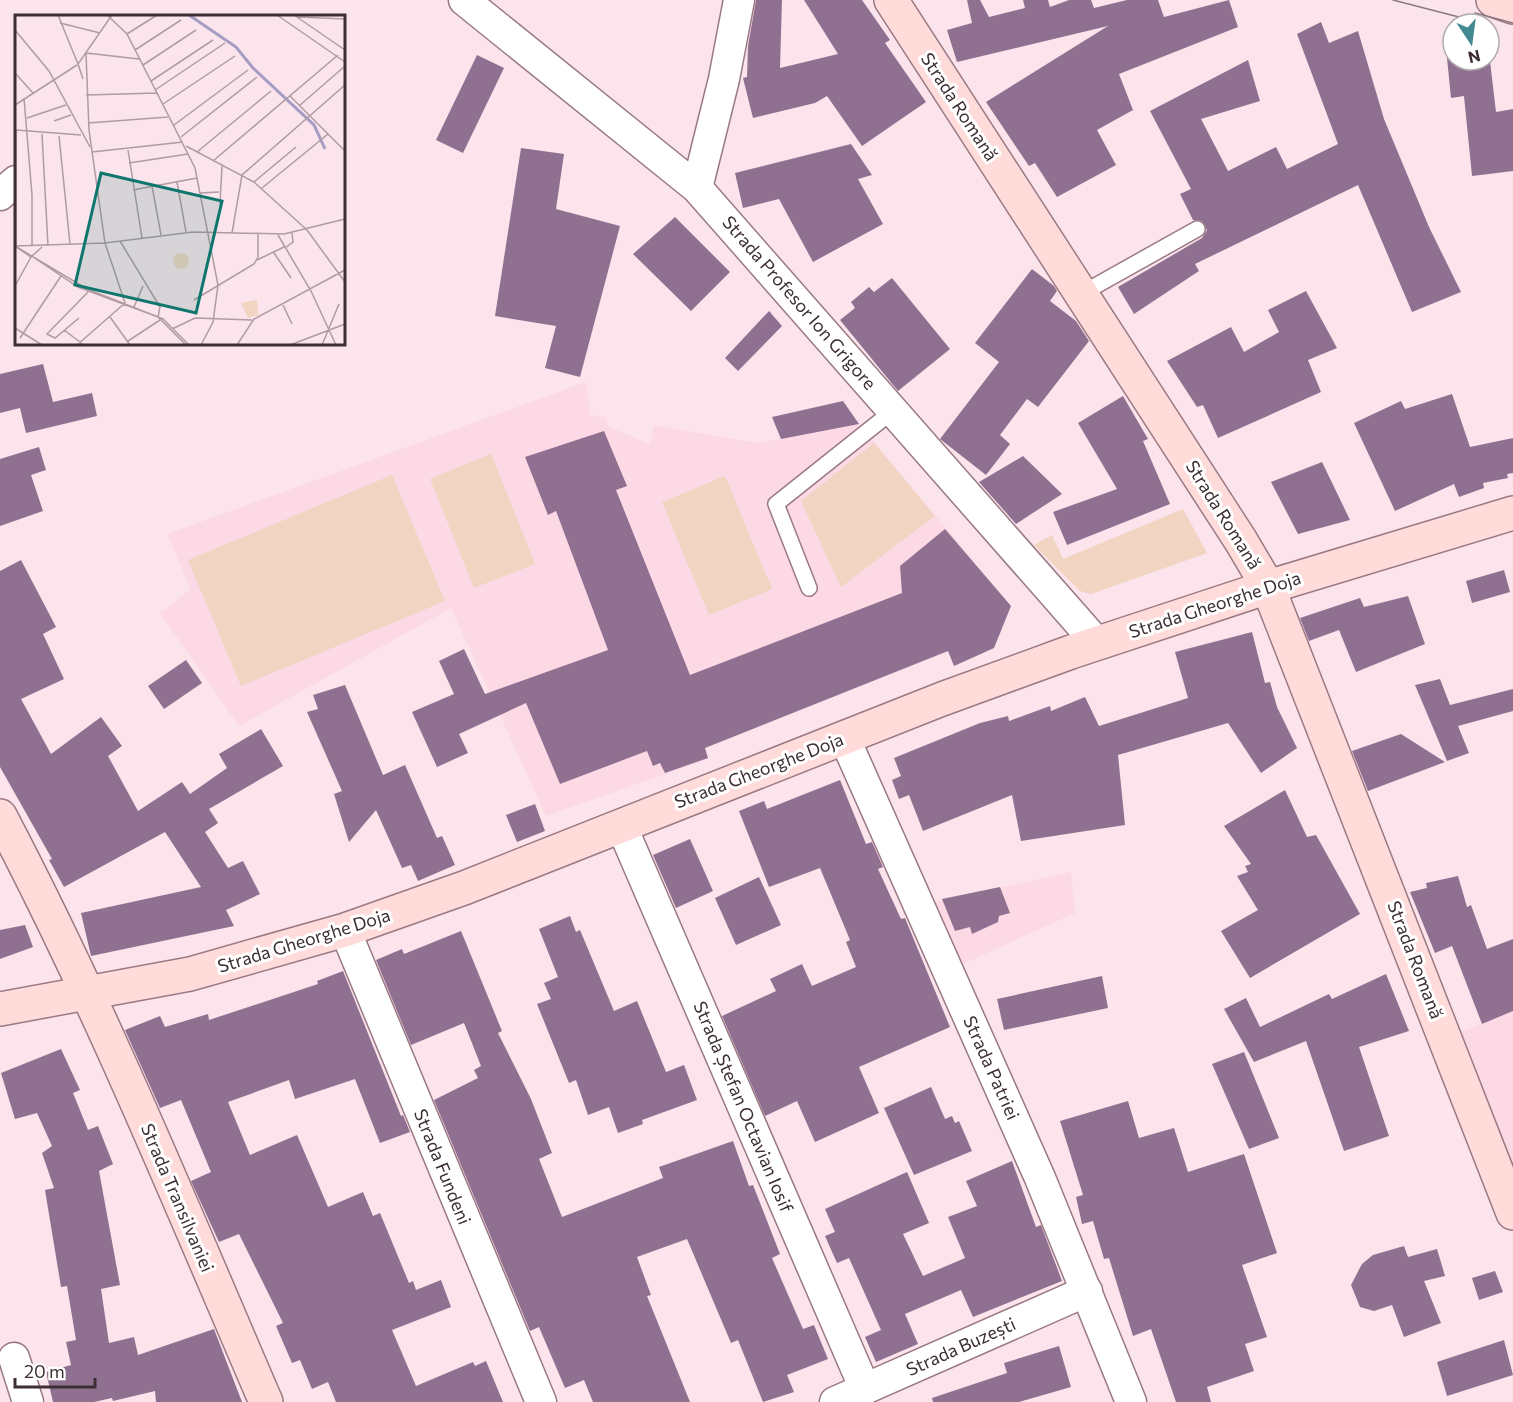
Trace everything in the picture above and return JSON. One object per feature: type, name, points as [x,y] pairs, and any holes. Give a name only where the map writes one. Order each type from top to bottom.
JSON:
[{"type":"main road","name":"Strada Romană","points":[[891,0],[1268,587],[1513,1213]]},
{"type":"main road","points":[[1493,0],[1513,7]]},
{"type":"main road","name":"Strada Gheorghe Doja","points":[[0,1008],[88,994],[221,967],[345,930],[464,888],[844,737],[1098,643],[1268,587],[1513,513]]},
{"type":"main road","name":"Strada Transilvaniei","points":[[0,816],[44,899],[88,994],[266,1402]]},
{"type":"street","name":"Strada Profesor Ion Grigore","points":[[464,0],[698,188],[1098,643]]},
{"type":"street","points":[[698,188],[724,79],[739,0]]},
{"type":"street","points":[[0,195],[15,183]]},
{"type":"street","name":"Strada Patriei","points":[[844,737],[1040,1178],[1131,1402]]},
{"type":"street","name":"Strada Ștefan Octavian Iosif","points":[[621,825],[865,1389]]},
{"type":"street","name":"Strada Fundeni","points":[[345,930],[541,1402]]},
{"type":"street","name":"Strada Buzești","points":[[835,1402],[1087,1291]]},
{"type":"street","points":[[14,1358],[28,1402]]},
{"type":"lane","points":[[1081,294],[1197,229]]},
{"type":"lane","points":[[809,588],[776,504],[894,410]]},
{"type":"shaded area","points":[[586,382],[590,415],[606,417],[609,427],[650,444],[654,425],[757,443],[859,424],[1011,606],[994,648],[954,666],[949,652],[939,655],[704,748],[708,759],[546,816],[451,608],[239,726],[160,613],[191,589],[167,534]]},
{"type":"shaded area","points":[[874,443],[935,516],[841,587],[801,501]]},
{"type":"shaded area","points":[[491,454],[535,564],[474,588],[430,479]]},
{"type":"shaded area","points":[[392,475],[445,601],[241,686],[188,560]]},
{"type":"shaded area","points":[[725,476],[772,589],[709,615],[662,502]]},
{"type":"shaded area","points":[[1183,509],[1207,553],[1091,594],[1080,591],[1034,545],[1052,535],[1063,559]]},
{"type":"shaded area","points":[[1071,872],[1075,913],[954,968],[928,904]]},
{"type":"shaded area","points":[[1513,1011],[1513,1165],[1461,1032]]},
{"type":"building","points":[[756,0],[782,0],[780,68],[838,54],[804,0],[862,0],[890,40],[885,43],[926,102],[862,146],[827,96],[815,103],[753,118],[743,78],[747,77],[748,46]]},
{"type":"building","points":[[967,0],[980,0],[989,17],[1025,8],[1023,0],[1048,0],[1050,7],[1069,0],[1091,0],[1094,8],[1127,0],[1158,0],[1164,17],[1229,0],[1238,27],[1119,74],[1133,110],[1097,130],[1116,165],[1057,197],[1035,163],[1029,166],[986,102],[1108,26],[957,62],[947,30],[972,23]]},
{"type":"building","points":[[1321,22],[1329,43],[1358,31],[1384,119],[1429,227],[1461,292],[1412,312],[1358,185],[1195,264],[1199,271],[1134,314],[1118,287],[1202,238],[1207,230],[1202,221],[1193,220],[1180,194],[1191,189],[1150,111],[1248,60],[1260,101],[1201,119],[1228,171],[1276,147],[1287,169],[1338,144],[1297,34]]},
{"type":"building","points":[[477,55],[504,68],[463,153],[436,140]]},
{"type":"building","points":[[1448,72],[1491,72],[1496,112],[1513,109],[1513,171],[1472,176],[1464,96],[1451,98]]},
{"type":"building","points":[[851,144],[872,175],[858,179],[883,224],[813,262],[779,199],[743,208],[735,173]]},
{"type":"building","points":[[521,148],[564,154],[556,209],[620,226],[580,377],[545,368],[556,326],[495,316]]},
{"type":"building","points":[[675,217],[730,272],[691,311],[633,254]]},
{"type":"building","points":[[1032,269],[1054,286],[1057,291],[1050,301],[1076,321],[1089,341],[1038,407],[1027,399],[1000,435],[1010,444],[986,475],[940,439],[999,362],[975,343]]},
{"type":"building","points":[[892,278],[950,349],[898,391],[840,320],[855,308],[851,302],[869,287],[874,292]]},
{"type":"building","points":[[1306,291],[1337,348],[1308,360],[1321,392],[1218,438],[1203,405],[1197,407],[1167,361],[1231,327],[1244,352],[1279,332],[1268,310]]},
{"type":"building","points":[[769,311],[782,326],[738,371],[725,358]]},
{"type":"building","points":[[43,364],[53,402],[92,393],[97,416],[26,433],[20,408],[0,413],[0,374]]},
{"type":"building","points":[[1452,394],[1470,447],[1513,438],[1513,473],[1507,474],[1508,478],[1483,483],[1484,488],[1459,497],[1454,484],[1395,511],[1354,423],[1401,401],[1405,409]]},
{"type":"building","points":[[1123,396],[1148,439],[1143,441],[1170,504],[1067,545],[1053,512],[1117,489],[1078,423]]},
{"type":"building","points":[[843,401],[859,424],[781,439],[772,417]]},
{"type":"building","points":[[604,431],[627,486],[616,490],[690,675],[902,593],[900,566],[945,529],[1011,606],[994,648],[954,666],[948,651],[705,748],[708,758],[665,773],[660,763],[653,766],[647,751],[560,784],[526,703],[459,734],[468,753],[437,767],[412,712],[454,694],[439,661],[464,649],[485,694],[608,650],[556,511],[548,515],[525,457]]},
{"type":"building","points":[[39,447],[46,470],[31,475],[43,511],[0,526],[0,459]]},
{"type":"building","points":[[1023,456],[1062,494],[1016,524],[979,482]]},
{"type":"building","points":[[1322,462],[1350,520],[1298,534],[1271,482]]},
{"type":"building","points":[[21,560],[56,627],[43,634],[64,679],[21,699],[51,754],[101,717],[122,746],[108,756],[138,811],[182,782],[190,794],[227,768],[219,754],[261,729],[283,766],[209,809],[218,823],[205,832],[228,868],[243,861],[260,894],[226,910],[234,926],[91,956],[81,913],[201,887],[165,832],[64,887],[49,860],[52,859],[0,767],[0,571]]},
{"type":"building","points":[[1504,570],[1510,592],[1472,603],[1466,581]]},
{"type":"building","points":[[1408,596],[1425,644],[1356,672],[1339,630],[1309,641],[1300,618],[1360,598],[1364,607]]},
{"type":"building","points":[[1252,632],[1265,683],[1270,682],[1277,707],[1297,748],[1261,773],[1228,723],[1118,755],[1125,825],[1021,841],[1012,795],[923,831],[909,795],[899,799],[892,780],[901,776],[894,758],[980,723],[1008,716],[1009,721],[1050,706],[1051,711],[1085,697],[1099,726],[1188,698],[1175,652]]},
{"type":"building","points":[[186,660],[202,683],[164,709],[148,686]]},
{"type":"building","points":[[1440,679],[1450,705],[1513,689],[1513,711],[1458,726],[1469,753],[1447,761],[1415,685]]},
{"type":"building","points":[[345,685],[383,775],[405,765],[437,838],[442,836],[455,865],[418,881],[411,865],[402,868],[376,810],[349,842],[334,794],[342,791],[307,712],[318,709],[313,695]]},
{"type":"building","points":[[1401,734],[1445,762],[1368,791],[1352,751]]},
{"type":"building","points":[[840,780],[866,844],[872,842],[883,867],[878,869],[901,919],[905,918],[950,1027],[859,1067],[879,1113],[815,1142],[797,1101],[765,1116],[722,1016],[776,991],[770,979],[802,964],[812,986],[856,967],[846,942],[850,940],[820,868],[769,887],[739,811],[764,801],[767,809]]},
{"type":"building","points":[[1285,790],[1307,837],[1316,835],[1360,914],[1250,978],[1221,931],[1258,910],[1237,876],[1248,872],[1245,866],[1251,864],[1224,826]]},
{"type":"building","points":[[535,804],[545,831],[517,842],[506,815]]},
{"type":"building","points":[[690,839],[713,891],[676,908],[653,855]]},
{"type":"building","points":[[1458,876],[1467,907],[1471,905],[1487,949],[1513,939],[1513,1011],[1482,1024],[1452,946],[1435,953],[1410,892],[1427,888],[1426,883]]},
{"type":"building","points":[[759,877],[781,925],[736,945],[715,898]]},
{"type":"building","points":[[1000,887],[1010,913],[999,916],[998,922],[972,934],[970,927],[955,931],[942,899]]},
{"type":"building","points":[[570,916],[576,932],[580,930],[614,1011],[637,1001],[666,1072],[684,1065],[697,1100],[642,1120],[643,1124],[618,1133],[609,1107],[588,1115],[576,1080],[569,1083],[537,1004],[551,999],[544,983],[558,977],[539,929]]},
{"type":"building","points":[[25,925],[33,947],[0,959],[0,930]]},
{"type":"building","points":[[461,931],[502,1031],[498,1033],[531,1099],[552,1153],[539,1159],[562,1217],[663,1178],[659,1167],[733,1141],[749,1186],[753,1185],[780,1254],[772,1258],[803,1329],[814,1325],[828,1359],[787,1375],[794,1392],[763,1402],[738,1340],[731,1343],[687,1239],[637,1257],[651,1295],[647,1296],[690,1402],[593,1402],[584,1380],[565,1388],[539,1327],[530,1331],[434,1100],[478,1078],[474,1070],[481,1066],[464,1023],[411,1045],[376,960],[402,949],[404,954]]},
{"type":"building","points":[[343,971],[401,1116],[403,1115],[410,1132],[380,1143],[355,1079],[295,1099],[289,1080],[228,1102],[250,1155],[297,1135],[328,1207],[363,1192],[373,1216],[380,1213],[409,1283],[413,1281],[416,1290],[441,1280],[451,1307],[392,1330],[416,1386],[473,1362],[475,1366],[486,1361],[503,1402],[336,1402],[328,1382],[312,1389],[300,1360],[292,1363],[276,1326],[283,1323],[239,1234],[219,1242],[191,1181],[211,1172],[181,1100],[160,1108],[125,1030],[160,1016],[165,1027],[208,1014],[209,1020],[318,984],[317,981]]},
{"type":"building","points":[[1386,974],[1409,1031],[1359,1047],[1389,1136],[1344,1151],[1306,1041],[1254,1062],[1224,1009],[1246,998],[1260,1027],[1329,994],[1332,999]]},
{"type":"building","points":[[1102,976],[1108,1008],[1004,1030],[997,999]]},
{"type":"building","points":[[61,1049],[80,1090],[73,1093],[88,1130],[98,1126],[113,1164],[99,1171],[120,1285],[101,1289],[109,1343],[134,1337],[138,1355],[214,1329],[242,1402],[156,1402],[155,1391],[113,1401],[112,1398],[94,1402],[53,1402],[46,1372],[71,1365],[66,1342],[76,1340],[67,1286],[61,1287],[45,1190],[54,1188],[42,1153],[52,1146],[37,1113],[15,1119],[1,1073]]},
{"type":"building","points":[[1244,1052],[1279,1138],[1249,1149],[1212,1064]]},
{"type":"building","points":[[931,1087],[945,1119],[952,1116],[955,1123],[959,1121],[972,1151],[914,1175],[884,1108]]},
{"type":"building","points":[[1128,1101],[1139,1138],[1174,1128],[1188,1172],[1244,1154],[1277,1253],[1242,1265],[1267,1337],[1245,1344],[1254,1371],[1207,1387],[1211,1402],[1176,1402],[1151,1329],[1133,1336],[1109,1258],[1104,1259],[1093,1221],[1082,1224],[1076,1197],[1083,1195],[1060,1121]]},
{"type":"building","points":[[1012,1161],[1036,1227],[1041,1225],[1062,1281],[973,1317],[961,1290],[905,1314],[918,1344],[876,1362],[865,1337],[881,1330],[849,1258],[837,1263],[825,1236],[835,1232],[825,1209],[907,1172],[929,1223],[903,1234],[923,1276],[965,1258],[948,1217],[977,1206],[966,1181]]},
{"type":"building","points":[[1404,1246],[1408,1257],[1437,1249],[1445,1276],[1424,1281],[1441,1323],[1404,1337],[1392,1305],[1374,1311],[1360,1307],[1351,1285],[1362,1264],[1373,1255]]},
{"type":"building","points":[[1495,1271],[1503,1292],[1479,1300],[1472,1278]]},
{"type":"building","points":[[1504,1340],[1513,1375],[1447,1396],[1437,1362]]},
{"type":"building","points":[[1059,1346],[1071,1387],[1019,1402],[933,1402],[932,1398],[1007,1373],[1004,1363]]},
{"type":"tram line","points":[[1393,0],[1441,12]]},
{"type":"tram line","points":[[1501,20],[1513,23]]}]
